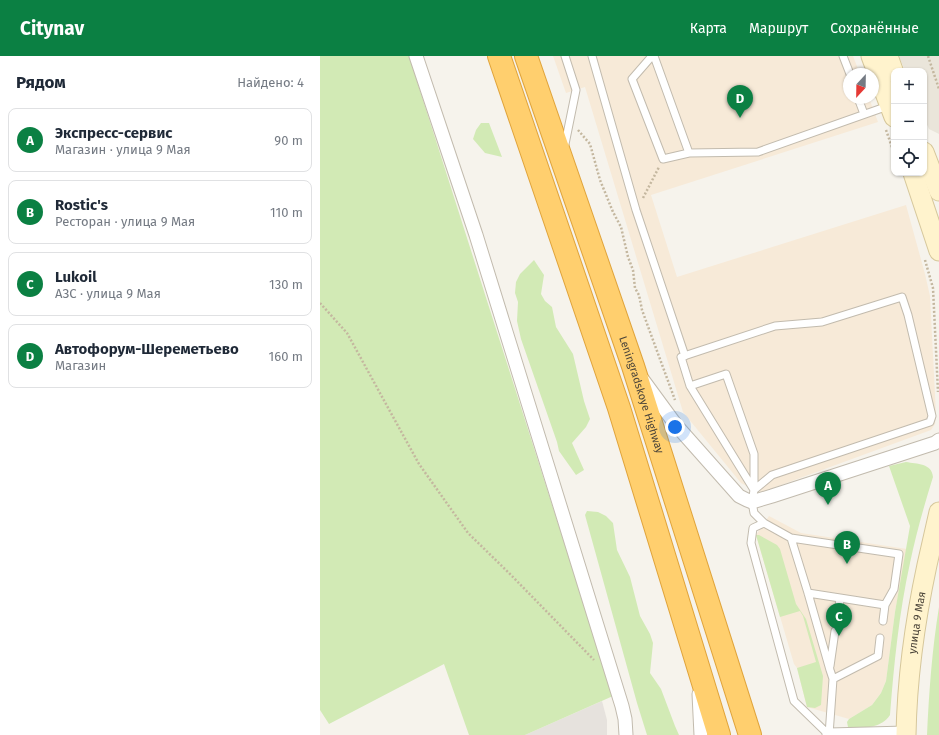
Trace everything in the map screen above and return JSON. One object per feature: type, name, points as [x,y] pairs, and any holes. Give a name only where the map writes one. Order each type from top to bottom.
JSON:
[{"type":"highway","points":[[499,56],[620,408],[719,735]]},
{"type":"highway","name":"Leningradskoye Highway","points":[[526,56],[633,366],[750,735]]},
{"type":"main road","points":[[872,56],[891,108]]},
{"type":"main road","points":[[888,56],[892,68]]},
{"type":"main road","points":[[927,171],[929,183],[932,255]]},
{"type":"main road","name":"улица 9 Мая","points":[[906,734],[912,653],[926,566],[936,531],[939,512]]},
{"type":"street","points":[[416,56],[476,235],[614,681],[625,720],[626,735]]},
{"type":"street","points":[[633,366],[676,425],[739,496],[746,500],[753,496],[772,496],[935,443],[939,440]]},
{"type":"street","points":[[693,648],[699,689],[701,735]]},
{"type":"street","points":[[829,735],[906,734]]},
{"type":"lane","points":[[562,160],[576,90],[566,56]]},
{"type":"lane","points":[[592,56],[636,210],[685,356]]},
{"type":"lane","points":[[689,153],[653,56],[632,79],[663,159],[689,153],[758,152],[864,114],[891,111]]},
{"type":"lane","points":[[843,56],[848,68]]},
{"type":"lane","points":[[860,104],[864,114]]},
{"type":"lane","points":[[902,297],[908,315],[932,416],[930,422],[772,475],[753,496],[690,386],[681,357],[775,326],[822,322],[902,297]]},
{"type":"lane","points":[[690,386],[726,374],[754,454],[754,513],[764,523],[791,538],[899,554],[894,589],[885,604],[883,621]]},
{"type":"lane","points":[[764,523],[753,528],[751,543],[794,701],[829,735]]},
{"type":"lane","points":[[791,538],[833,679],[829,735]]},
{"type":"lane","points":[[808,593],[885,604]]},
{"type":"lane","points":[[838,615],[840,598]]},
{"type":"lane","points":[[830,670],[835,632]]},
{"type":"lane","points":[[833,679],[878,656],[880,638]]},
{"type":"path","points":[[928,56],[939,90]]},
{"type":"path","points":[[570,120],[590,144],[600,180],[612,212],[621,226],[628,257],[633,270],[635,288],[639,295],[642,310],[677,407]]},
{"type":"path","points":[[636,210],[663,159]]},
{"type":"path","points":[[932,255],[938,396]]},
{"type":"path","points":[[320,303],[347,333],[419,464],[468,533],[614,681]]},
{"type":"shaded area","points":[[553,56],[853,56],[858,68],[843,68],[843,104],[871,104],[878,122],[651,195],[677,277],[906,205],[930,296],[936,414],[935,424],[931,430],[762,492],[754,490],[741,483],[683,412],[585,87],[566,93]]},
{"type":"shaded area","points":[[899,56],[939,56],[939,134],[929,129],[927,125],[927,68],[904,68]]},
{"type":"shaded area","points":[[769,516],[801,533],[907,549],[895,612],[886,681],[881,693],[872,705],[849,719],[807,707],[797,668],[794,664],[756,535]]},
{"type":"shaded area","points":[[602,701],[607,720],[607,735],[525,735]]},
{"type":"green space","points":[[320,56],[409,56],[613,696],[525,735],[469,735],[444,664],[329,724],[320,710]]},
{"type":"green space","points":[[481,123],[489,123],[502,157],[485,153],[473,139],[476,130]]},
{"type":"green space","points":[[534,260],[544,275],[541,294],[545,301],[552,307],[556,327],[573,354],[584,401],[590,419],[586,427],[572,443],[584,470],[576,475],[559,451],[521,339],[517,321],[518,302],[515,293],[516,282],[520,274]]},
{"type":"green space","points":[[906,462],[927,467],[932,472],[933,477],[923,509],[906,582],[897,639],[890,715],[878,725],[867,728],[850,729],[847,722],[849,719],[872,705],[881,693],[886,681],[895,612],[910,526],[889,466]]},
{"type":"green space","points":[[587,511],[598,512],[606,516],[613,523],[617,550],[630,577],[640,616],[650,634],[653,643],[650,673],[661,689],[679,735],[647,735],[585,515]]},
{"type":"green space","points":[[756,535],[759,535],[777,545],[780,549],[796,604],[806,619],[823,676],[821,705],[815,708],[807,707],[797,668],[816,662],[803,616],[800,611],[780,617]]},
{"type":"green space","points":[[939,607],[939,735],[927,735],[934,639]]},
{"type":"place","name":"Автофорум-Шереметьево","points":[[740,118]]},
{"type":"place","name":"Экспресс-сервис","points":[[828,505]]},
{"type":"place","name":"Rostic's","points":[[847,564]]},
{"type":"place","name":"Lukoil","points":[[839,636]]}]
